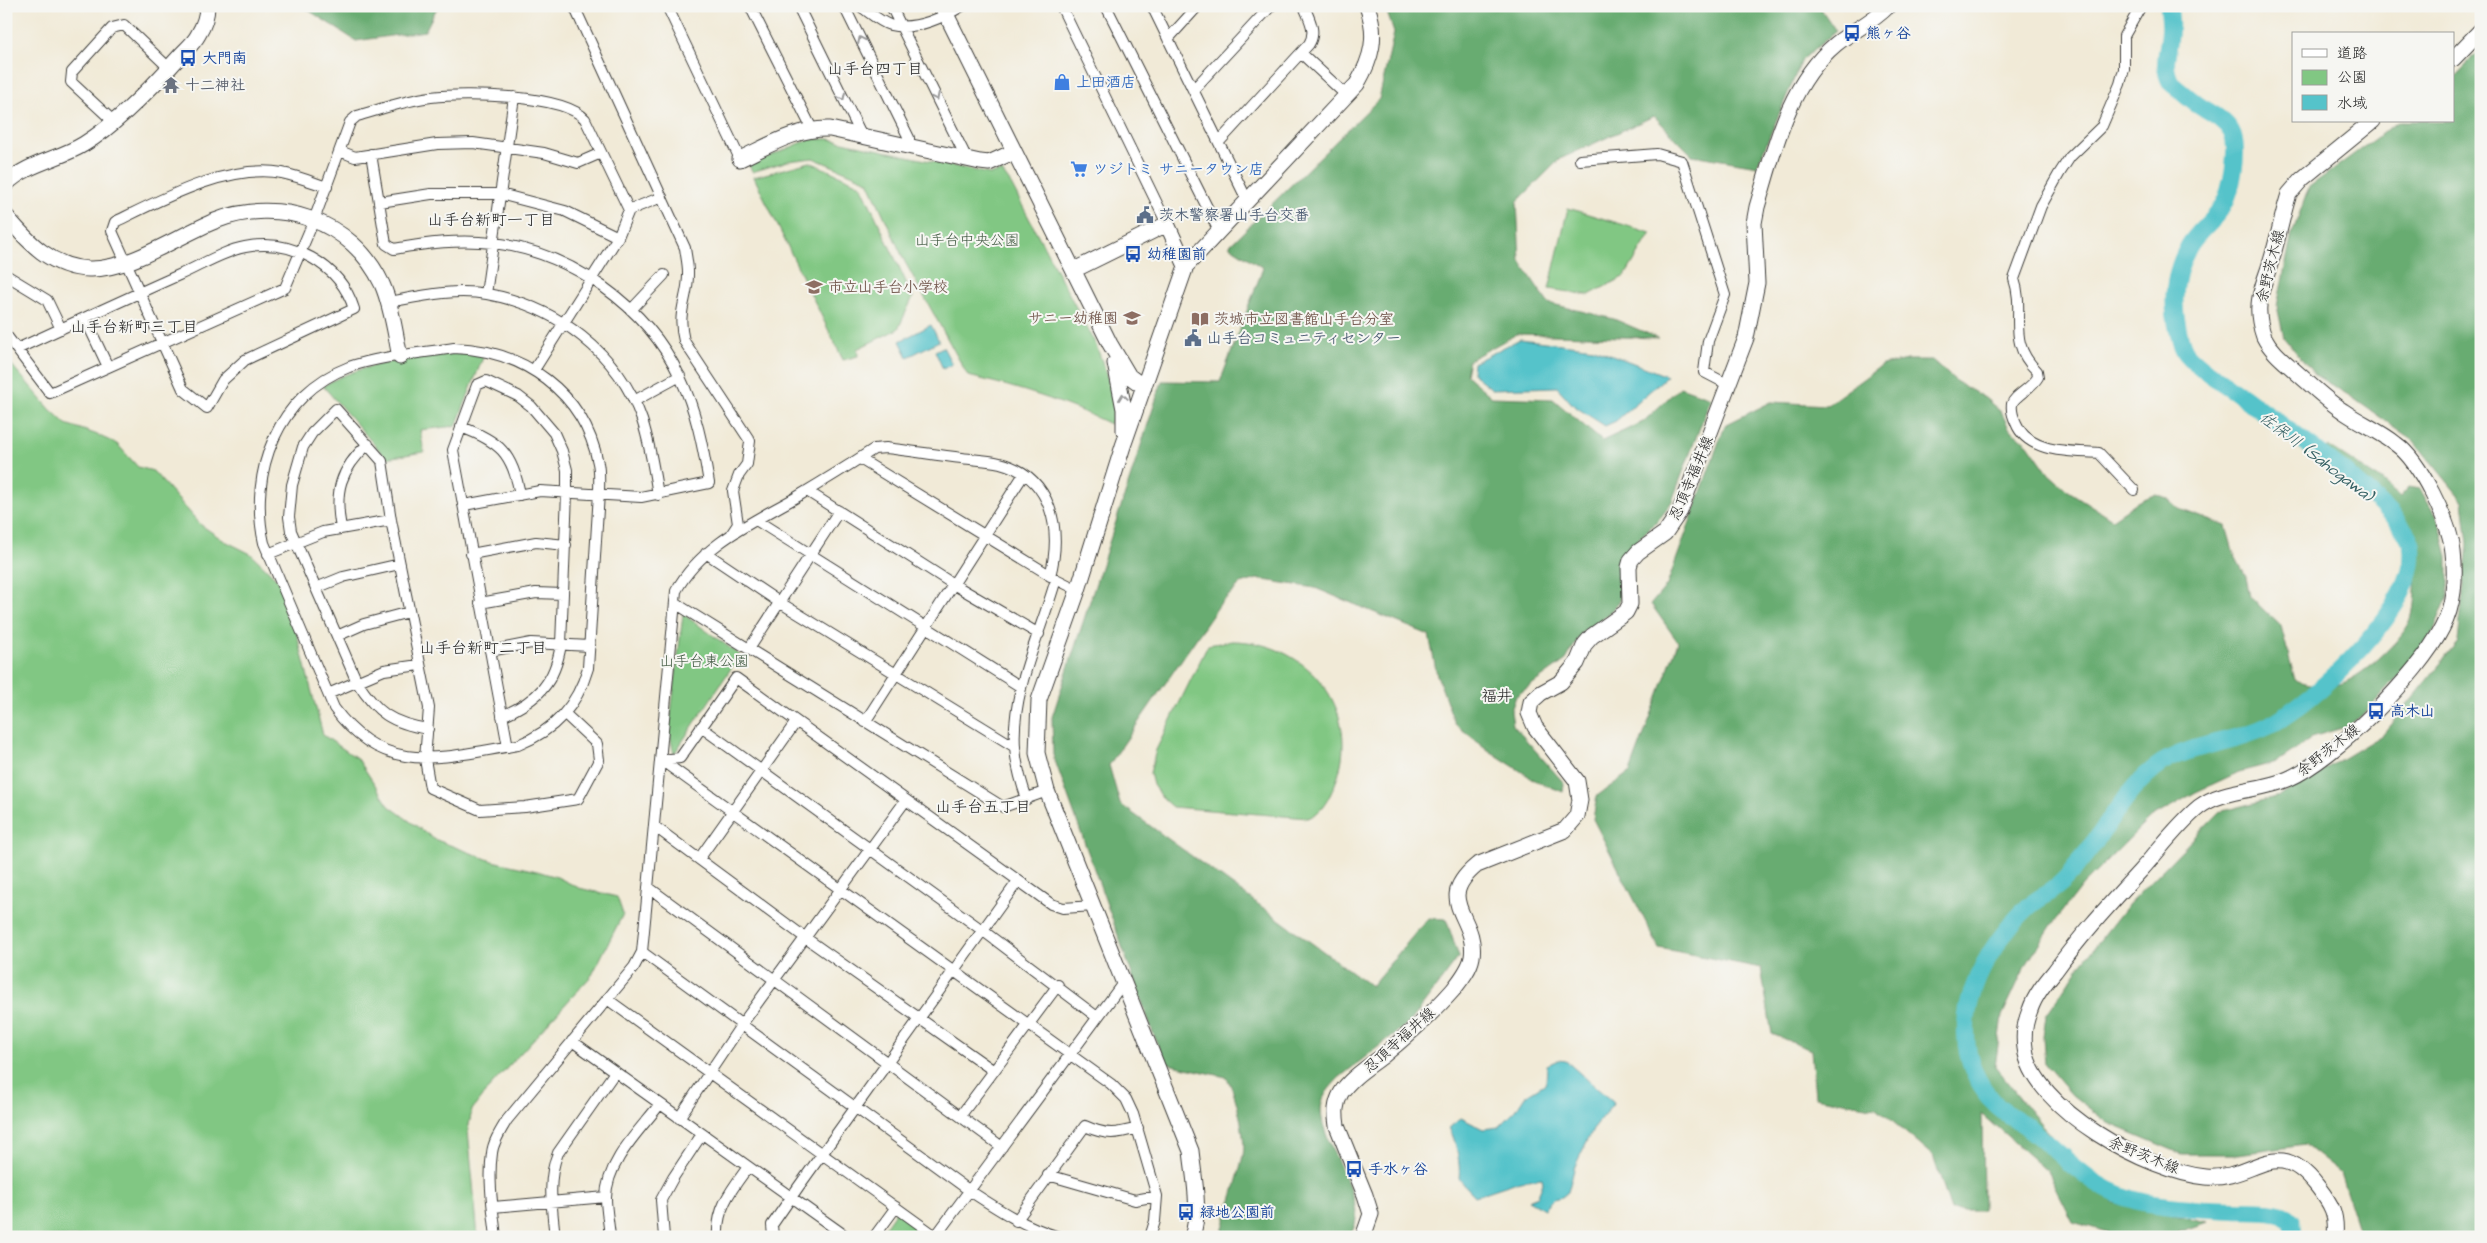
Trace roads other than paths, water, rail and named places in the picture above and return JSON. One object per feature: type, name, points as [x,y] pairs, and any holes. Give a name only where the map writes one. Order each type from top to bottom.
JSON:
[{"type":"main road","points":[[6,184],[28,169],[67,153],[85,143],[114,122],[169,68],[197,37],[203,24],[207,6]]},
{"type":"main road","points":[[1192,1237],[1196,1216],[1196,1194],[1191,1151],[1047,791],[1037,753],[1040,700],[1078,590],[1123,446],[1186,266],[1357,84],[1368,65],[1373,45],[1373,22],[1367,6]]},
{"type":"main road","name":"忍頂寺福井線","points":[[1363,1237],[1371,1214],[1337,1126],[1335,1116],[1337,1101],[1348,1084],[1417,1027],[1453,989],[1466,971],[1472,958],[1472,944],[1456,898],[1459,883],[1467,873],[1477,864],[1565,830],[1577,816],[1580,800],[1577,781],[1535,727],[1529,713],[1531,702],[1541,693],[1561,682],[1577,663],[1585,644],[1592,636],[1626,612],[1630,604],[1629,567],[1632,560],[1638,552],[1665,533],[1677,517],[1746,338],[1757,282],[1754,223],[1757,207],[1790,109],[1808,72],[1836,44],[1888,6]]},
{"type":"main road","points":[[944,11],[1110,344],[1129,376],[1144,387]]},
{"type":"main road","points":[[2454,58],[2481,30]]},
{"type":"main road","name":"余野茨木線","points":[[2335,1237],[2332,1206],[2300,1167],[2282,1160],[2270,1160],[2230,1174],[2212,1177],[2193,1175],[2125,1150],[2099,1137],[2046,1091],[2032,1071],[2025,1054],[2024,1031],[2030,1010],[2040,990],[2074,945],[2181,825],[2201,806],[2220,796],[2287,780],[2322,758],[2376,711],[2404,680],[2443,627],[2454,593],[2453,550],[2442,517],[2426,483],[2410,456],[2398,444],[2342,411],[2276,354],[2263,335],[2258,305],[2289,194],[2302,179],[2371,122]]},
{"type":"main road","points":[[740,159],[793,134],[812,129],[830,129],[967,160],[989,163],[1013,152]]},
{"type":"main road","points":[[6,216],[38,250],[62,264],[88,269],[104,268],[125,262],[234,214],[272,210],[293,213],[314,220],[346,238],[371,265],[389,302],[400,357]]},
{"type":"main road","points":[[1074,270],[1167,224],[1186,266]]},
{"type":"main road","points":[[1110,344],[1120,381],[1124,409],[1123,446]]},
{"type":"street","points":[[574,6],[685,248],[688,273],[681,308],[681,328],[684,341],[750,441],[747,464],[739,475],[734,492],[738,524],[729,537]]},
{"type":"street","points":[[667,6],[740,159]]},
{"type":"street","points":[[750,6],[812,129]]},
{"type":"street","points":[[798,6],[862,136]]},
{"type":"street","points":[[844,6],[909,138],[910,147]]},
{"type":"street","points":[[860,6],[888,25],[901,26],[938,19],[944,11],[962,6]]},
{"type":"street","points":[[891,6],[967,160]]},
{"type":"street","points":[[1061,6],[1167,224]]},
{"type":"street","points":[[1106,6],[1219,231]]},
{"type":"street","points":[[1152,6],[1247,200]]},
{"type":"street","points":[[1168,39],[1198,6]]},
{"type":"street","points":[[1193,90],[1271,6]]},
{"type":"street","points":[[1219,142],[1301,53],[1313,37],[1312,24],[1304,6]]},
{"type":"street","points":[[2134,490],[2099,453],[2062,451],[2036,444],[2017,427],[2012,408],[2016,397],[2027,391],[2038,377],[2037,371],[2025,359],[2020,342],[2017,317],[2018,289],[2014,279],[2032,229],[2059,174],[2070,156],[2105,121],[2124,68],[2124,36],[2141,6]]},
{"type":"street","points":[[114,122],[72,82],[72,72],[112,28],[124,25],[169,68]]},
{"type":"street","points":[[1301,53],[1346,96]]},
{"type":"street","points":[[6,335],[50,393],[285,288],[314,220],[350,122],[357,116],[430,97],[456,95],[514,97],[545,102],[579,112],[585,119],[629,210]]},
{"type":"street","points":[[486,294],[514,97]]},
{"type":"street","points":[[340,151],[354,157],[437,144],[473,143],[506,146],[544,153],[578,163],[601,153]]},
{"type":"street","points":[[371,154],[386,244],[394,249],[460,242],[493,243],[526,250],[592,279],[632,310],[662,346],[680,376],[692,406],[709,483],[641,497],[599,493],[540,491],[464,506]]},
{"type":"street","points":[[1580,160],[1657,154],[1682,161],[1725,295],[1708,340],[1704,372],[1727,384]]},
{"type":"street","points":[[17,349],[138,293],[245,247],[274,247],[301,252],[321,263],[344,287],[354,309],[245,360],[223,380],[207,408],[183,389],[138,293],[125,262],[112,230],[115,222],[200,185],[232,174],[282,173],[326,187]]},
{"type":"street","points":[[380,202],[431,194],[500,194],[565,211],[618,237]]},
{"type":"street","points":[[534,370],[618,237],[629,210],[662,197]]},
{"type":"street","points":[[6,275],[47,300],[61,329]]},
{"type":"street","points":[[632,310],[664,275]]},
{"type":"street","points":[[389,302],[450,292],[486,294],[521,303],[564,322],[610,362],[634,400],[650,450],[658,495]]},
{"type":"street","points":[[85,318],[108,367]]},
{"type":"street","points":[[454,348],[476,349],[514,359],[534,370],[553,385],[577,412],[592,438],[599,464],[599,493],[588,668],[584,682],[566,714],[558,723],[528,741],[508,747],[425,759],[394,754],[367,741],[342,719],[328,694],[268,554],[260,525],[260,492],[271,443],[286,416],[306,394],[331,376],[350,367],[400,357],[454,348]]},
{"type":"street","points":[[634,400],[680,376]]},
{"type":"street","points":[[502,716],[521,708],[543,690],[558,666],[561,644],[566,544],[567,470],[554,433],[531,406],[518,396],[486,380],[477,385],[453,450],[480,603],[508,747]]},
{"type":"street","points":[[428,729],[400,723],[375,708],[357,682],[296,542],[289,517],[296,466],[312,433],[336,409],[382,461],[391,520],[428,708],[428,729],[425,759],[430,788],[480,810],[525,807],[578,799],[599,760],[597,744],[566,714]]},
{"type":"street","points":[[461,427],[494,441],[504,450],[512,464],[520,495]]},
{"type":"street","points":[[341,528],[338,500],[340,485],[345,470],[354,457],[368,444]]},
{"type":"street","points":[[496,1237],[493,1207],[492,1151],[498,1135],[507,1120],[634,967],[642,952],[676,591],[686,572],[706,553],[756,520],[874,449],[886,448],[1001,463],[1024,474],[1042,490],[1054,519],[1055,557],[1053,578],[1039,634],[1021,687],[1015,724],[1015,747],[1020,779],[1027,799]]},
{"type":"street","points":[[860,459],[983,536],[1053,578],[1078,590]]},
{"type":"street","points":[[864,722],[926,629],[983,536],[1024,474]]},
{"type":"street","points":[[807,491],[953,584],[1039,634]]},
{"type":"street","points":[[749,648],[838,511]]},
{"type":"street","points":[[268,554],[322,532],[391,520]]},
{"type":"street","points":[[756,520],[926,629],[1021,687]]},
{"type":"street","points":[[471,554],[536,542],[566,544]]},
{"type":"street","points":[[706,553],[779,602],[1015,747]]},
{"type":"street","points":[[316,588],[343,576],[400,564]]},
{"type":"street","points":[[480,603],[536,593],[563,594]]},
{"type":"street","points":[[676,603],[1003,807],[1047,791]]},
{"type":"street","points":[[337,636],[364,624],[410,612]]},
{"type":"street","points":[[490,651],[531,643],[590,646]]},
{"type":"street","points":[[328,694],[384,670],[419,665]]},
{"type":"street","points":[[661,760],[680,758],[736,678],[1018,881],[1057,906],[1063,908],[1094,906]]},
{"type":"street","points":[[699,859],[796,722]]},
{"type":"street","points":[[702,727],[982,930],[1097,1017]]},
{"type":"street","points":[[661,760],[843,889],[1111,1084],[1126,1099],[1138,1128],[1157,1196],[1155,1221],[1150,1237]]},
{"type":"street","points":[[679,1118],[742,1024],[807,939],[906,800]]},
{"type":"street","points":[[654,826],[918,1019],[994,1071]]},
{"type":"street","points":[[773,1237],[772,1225],[953,969],[1018,881]]},
{"type":"street","points":[[648,887],[1002,1146]]},
{"type":"street","points":[[642,952],[970,1190],[1016,1221],[1059,1237]]},
{"type":"street","points":[[607,1000],[936,1236],[1123,982]]},
{"type":"street","points":[[961,1115],[1058,986]]},
{"type":"street","points":[[572,1041],[847,1237]]},
{"type":"street","points":[[555,1237],[552,1167],[558,1153],[615,1072]]},
{"type":"street","points":[[610,1237],[606,1197],[610,1175],[619,1159],[660,1104]]},
{"type":"street","points":[[1016,1221],[1085,1126],[1100,1132],[1114,1134],[1138,1128]]},
{"type":"street","points":[[664,1237],[661,1200],[702,1134]]},
{"type":"street","points":[[718,1237],[717,1221],[727,1195],[748,1167]]},
{"type":"street","points":[[1048,1175],[1135,1200],[1157,1196]]},
{"type":"street","points":[[493,1207],[606,1197]]},
{"type":"street","points":[[874,1237],[896,1207]]},
{"type":"water","points":[[931,325],[939,341],[908,357],[900,341]]},
{"type":"water","points":[[1520,339],[1594,348],[1667,376],[1616,421],[1605,426],[1574,406],[1557,387],[1492,389],[1472,373],[1473,363]]},
{"type":"water","points":[[943,347],[952,364],[943,369],[935,351]]},
{"type":"water","points":[[1558,1060],[1566,1061],[1614,1103],[1593,1129],[1575,1166],[1568,1192],[1562,1197],[1553,1199],[1544,1209],[1528,1200],[1538,1196],[1543,1183],[1542,1178],[1520,1181],[1475,1196],[1459,1179],[1457,1153],[1449,1128],[1461,1118],[1483,1129],[1499,1127],[1516,1110],[1525,1096],[1546,1083],[1547,1065]]},
{"type":"waterway","name":"佐保川 (Sahogawa)","points":[[2169,6],[2170,28],[2166,70],[2171,83],[2224,123],[2231,131],[2235,148],[2232,181],[2226,200],[2189,246],[2177,277],[2174,298],[2176,319],[2182,345],[2187,354],[2199,366],[2308,444],[2385,508],[2402,527],[2411,543],[2411,567],[2401,593],[2384,620],[2362,647],[2312,695],[2288,714],[2255,732],[2175,756],[2162,763],[2137,784],[2065,880],[2028,907],[2008,928],[1978,977],[1969,1003],[1966,1029],[1969,1056],[1979,1082],[1997,1106],[2026,1126],[2096,1183],[2128,1198],[2148,1203],[2180,1207],[2273,1212],[2286,1216],[2292,1222],[2294,1237]]},
{"type":"place","name":"熊ヶ谷","points":[[1852,33]]},
{"type":"place","name":"大門南","points":[[188,58]]},
{"type":"place","name":"上田酒店","points":[[1062,82]]},
{"type":"place","name":"十二神社","points":[[171,85]]},
{"type":"place","name":"ツジトミ サニータウン店","points":[[1079,169]]},
{"type":"place","name":"茨木警察署山手台交番","points":[[1145,215]]},
{"type":"place","name":"幼稚園前","points":[[1133,254]]},
{"type":"place","name":"市立山手台小学校","points":[[814,287]]},
{"type":"place","name":"サニー幼稚園","points":[[1132,318]]},
{"type":"place","name":"茨城市立図書館山手台分室","points":[[1200,319]]},
{"type":"place","name":"山手台コミュニティセンター","points":[[1193,338]]},
{"type":"place","name":"高木山","points":[[2376,711]]},
{"type":"place","name":"手水ヶ谷","points":[[1354,1169]]},
{"type":"place","name":"緑地公園前","points":[[1186,1212]]},
{"type":"district","name":"山手台四丁目","points":[[875,68]]},
{"type":"district","name":"山手台新町一丁目","points":[[491,219]]},
{"type":"district","name":"山手台新町三丁目","points":[[134,326]]},
{"type":"district","name":"山手台新町二丁目","points":[[483,647]]},
{"type":"district","name":"福井","points":[[1497,695]]},
{"type":"district","name":"山手台五丁目","points":[[983,806]]},
{"type":"park label","name":"山手台中央公園","points":[[967,240]]},
{"type":"park label","name":"山手台東公園","points":[[704,661]]}]
